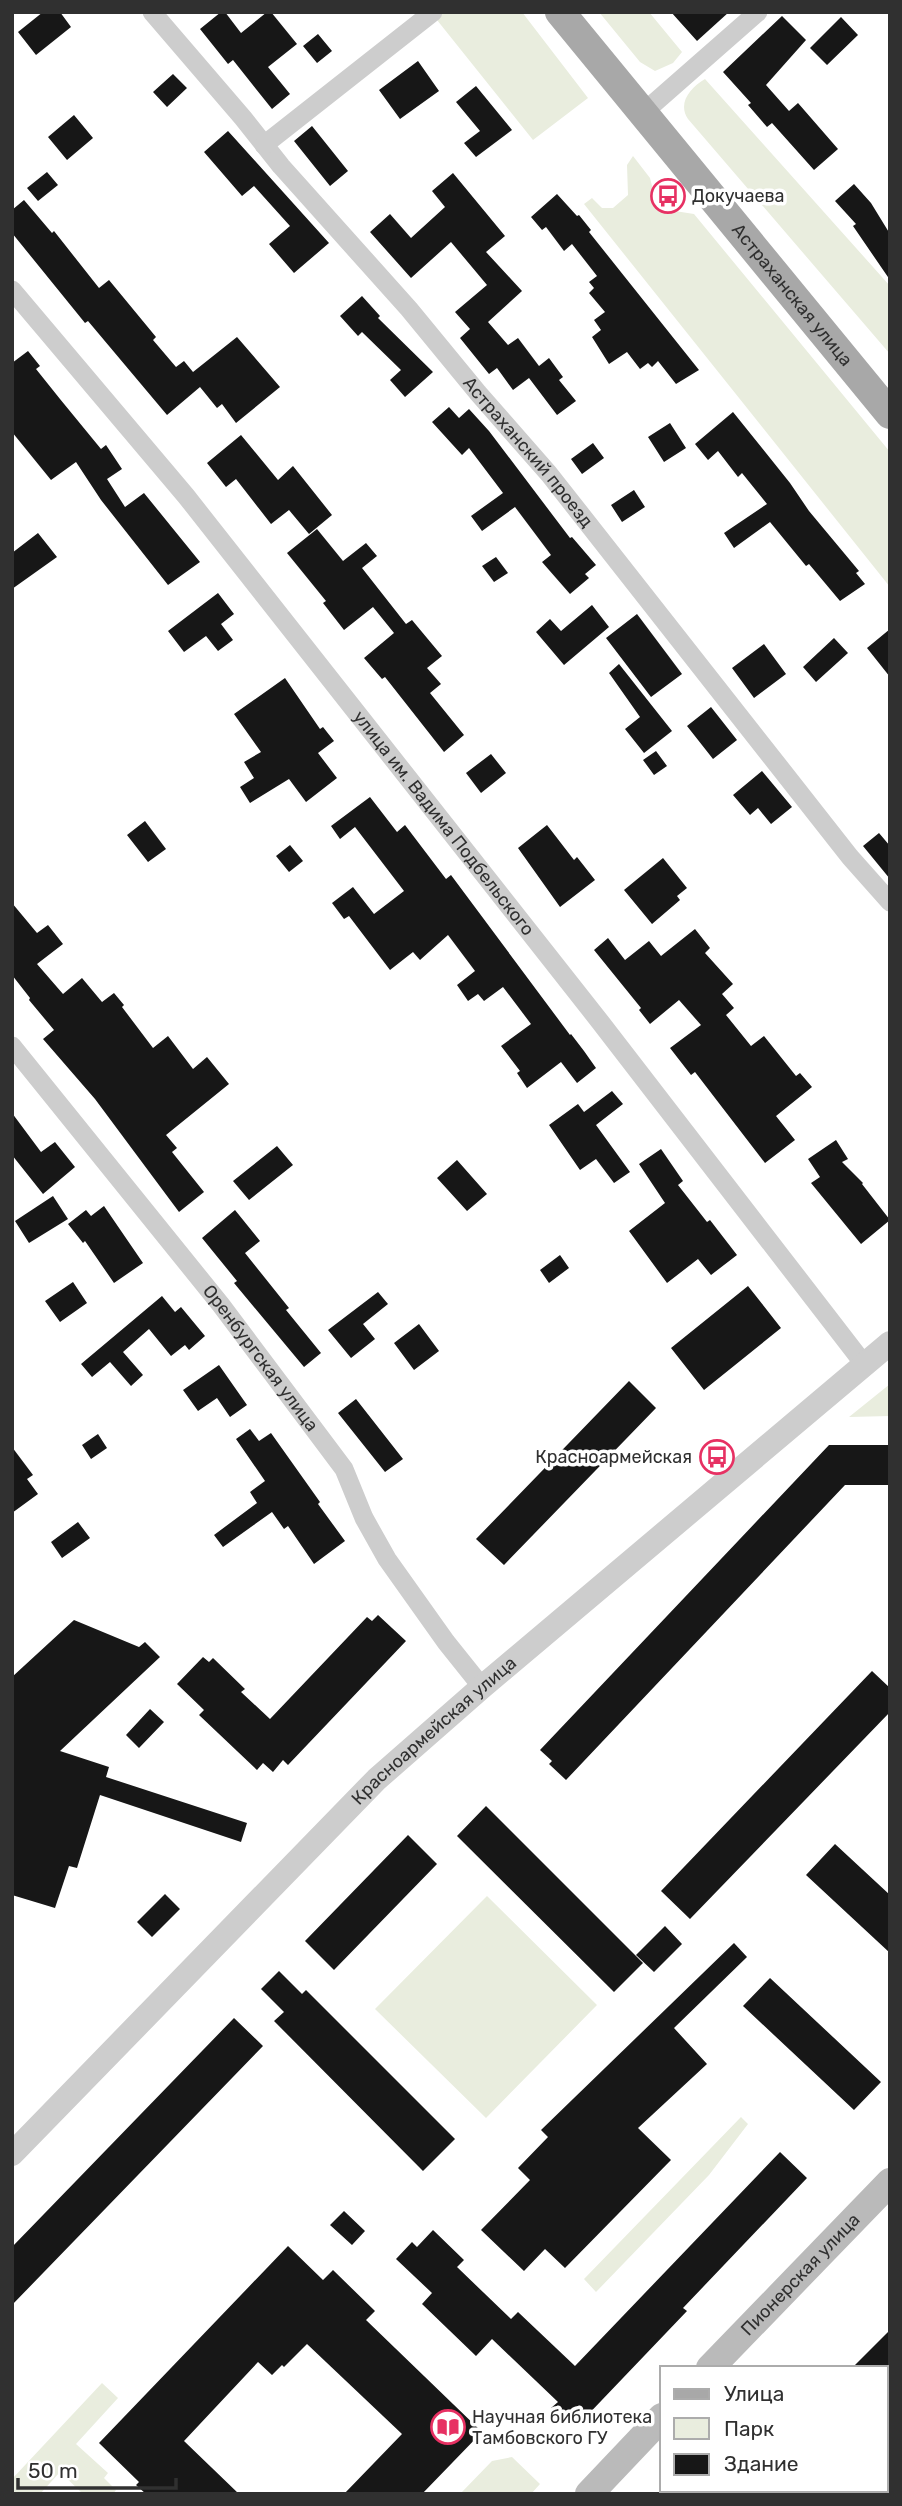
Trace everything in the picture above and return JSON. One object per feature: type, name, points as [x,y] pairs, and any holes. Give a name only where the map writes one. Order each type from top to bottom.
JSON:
[{"type":"main road","name":"Астраханская улица","points":[[560,12],[890,414]]},
{"type":"main road","name":"Пионерская улица","points":[[712,2366],[890,2182]]},
{"type":"main road","points":[[589,2494],[660,2419]]},
{"type":"street","name":"Астраханский проезд","points":[[152,12],[550,474],[850,857],[890,902]]},
{"type":"street","points":[[264,145],[433,12]]},
{"type":"street","points":[[644,112],[758,12]]},
{"type":"street","name":"улица им. Вадима Подбельского","points":[[12,290],[186,496],[610,1034],[864,1364]]},
{"type":"street","name":"Оренбургская улица","points":[[12,1046],[221,1306],[336,1458],[344,1469],[364,1518],[387,1559],[482,1687]]},
{"type":"street","name":"Красноармейская улица","points":[[12,2154],[377,1779],[482,1687],[890,1343]]},
{"type":"green space","points":[[444,12],[522,12],[588,98],[533,140],[437,20]]},
{"type":"green space","points":[[599,12],[649,12],[682,52],[673,63],[655,71],[640,62]]},
{"type":"green space","points":[[705,79],[890,286],[890,354],[688,119],[684,107],[687,96]]},
{"type":"green space","points":[[633,156],[650,178],[656,202],[662,209],[694,214],[890,452],[890,587],[584,204],[592,198],[602,208],[613,208],[628,195],[627,165]]},
{"type":"green space","points":[[890,1384],[890,1416],[849,1417]]},
{"type":"green space","points":[[487,1896],[597,2005],[486,2118],[375,2009]]},
{"type":"green space","points":[[741,2117],[748,2124],[709,2175],[596,2292],[584,2279]]},
{"type":"green space","points":[[102,2383],[118,2398],[76,2444],[108,2473],[104,2478],[116,2490],[113,2494],[83,2494],[60,2472],[40,2494],[12,2494],[12,2479]]},
{"type":"green space","points":[[512,2457],[540,2484],[531,2494],[460,2494],[492,2461]]},
{"type":"building","points":[[43,12],[60,12],[71,27],[36,55],[18,32]]},
{"type":"building","points":[[221,12],[225,12],[241,33],[267,12],[271,12],[297,44],[268,67],[290,94],[272,109],[233,60],[228,64],[200,29]]},
{"type":"building","points":[[671,12],[729,12],[697,41]]},
{"type":"building","points":[[782,16],[806,40],[766,85],[789,111],[798,103],[838,149],[814,170],[772,123],[767,127],[748,105],[751,103],[723,72]]},
{"type":"building","points":[[841,17],[858,35],[827,65],[810,48]]},
{"type":"building","points":[[318,34],[332,51],[317,63],[303,46]]},
{"type":"building","points":[[418,61],[439,91],[400,119],[379,90]]},
{"type":"building","points":[[173,74],[187,88],[167,107],[153,92]]},
{"type":"building","points":[[476,86],[512,130],[476,157],[464,143],[480,131],[456,102]]},
{"type":"building","points":[[74,115],[93,138],[67,160],[48,137]]},
{"type":"building","points":[[312,126],[348,171],[330,186],[294,141]]},
{"type":"building","points":[[228,131],[329,243],[294,273],[269,244],[290,226],[254,186],[242,196],[204,152]]},
{"type":"building","points":[[47,172],[58,185],[38,201],[27,188]]},
{"type":"building","points":[[453,173],[505,236],[486,252],[522,291],[488,322],[508,345],[518,338],[539,366],[549,358],[563,377],[559,380],[576,401],[557,415],[529,378],[513,390],[497,368],[489,374],[460,338],[470,329],[455,312],[487,285],[451,242],[411,278],[370,232],[390,214],[411,238],[445,207],[432,191]]},
{"type":"building","points":[[854,184],[871,203],[890,234],[890,280],[853,226],[856,224],[835,201]]},
{"type":"building","points":[[557,194],[577,216],[579,215],[591,230],[589,232],[699,370],[676,384],[658,361],[652,367],[648,363],[640,369],[627,352],[609,364],[592,337],[601,330],[594,320],[605,312],[589,293],[594,288],[589,282],[597,276],[572,244],[564,251],[546,227],[542,230],[531,217]]},
{"type":"building","points":[[24,200],[52,233],[54,231],[99,288],[109,280],[156,337],[153,340],[176,367],[184,361],[193,372],[237,337],[280,387],[236,423],[222,404],[217,408],[200,387],[167,415],[88,321],[85,323],[12,233],[12,210]]},
{"type":"building","points":[[362,296],[380,316],[378,318],[433,372],[405,397],[390,380],[401,370],[362,332],[358,336],[340,316]]},
{"type":"building","points":[[28,351],[40,366],[36,369],[101,449],[106,445],[122,469],[107,479],[125,507],[144,493],[200,562],[168,585],[101,500],[76,462],[51,480],[12,432],[12,363]]},
{"type":"building","points":[[449,407],[459,418],[469,409],[489,431],[570,538],[572,537],[596,565],[585,574],[589,578],[570,594],[542,562],[551,555],[515,507],[482,531],[471,516],[503,493],[469,448],[462,455],[432,422]]},
{"type":"building","points":[[733,412],[859,571],[856,573],[865,584],[840,601],[809,564],[806,566],[770,522],[734,548],[724,533],[767,504],[742,473],[738,477],[718,451],[708,460],[695,444]]},
{"type":"building","points":[[670,423],[686,448],[664,462],[648,437]]},
{"type":"building","points":[[241,435],[278,480],[293,466],[332,515],[309,534],[289,510],[271,524],[236,479],[226,487],[207,463]]},
{"type":"building","points":[[593,443],[604,458],[582,474],[571,459]]},
{"type":"building","points":[[634,490],[645,507],[622,522],[611,505]]},
{"type":"building","points":[[317,529],[343,561],[366,543],[377,556],[362,568],[406,624],[412,620],[442,656],[427,668],[441,684],[430,693],[464,735],[444,752],[385,677],[382,679],[364,658],[394,633],[373,607],[344,630],[323,603],[326,601],[287,553]]},
{"type":"building","points":[[38,533],[57,557],[12,589],[12,553]]},
{"type":"building","points":[[496,557],[508,573],[494,582],[482,566]]},
{"type":"building","points":[[218,593],[234,614],[221,624],[233,640],[218,651],[206,636],[184,652],[168,631]]},
{"type":"building","points":[[592,605],[609,627],[564,665],[536,632],[550,619],[561,631]]},
{"type":"building","points":[[637,614],[682,674],[651,697],[606,638]]},
{"type":"building","points":[[890,629],[890,677],[867,648]]},
{"type":"building","points":[[834,638],[848,653],[816,682],[803,667]]},
{"type":"building","points":[[764,644],[786,674],[754,698],[732,668]]},
{"type":"building","points":[[619,664],[672,731],[644,753],[625,729],[640,717],[609,673]]},
{"type":"building","points":[[285,678],[320,729],[323,727],[334,741],[318,753],[337,778],[306,802],[289,779],[250,803],[240,787],[254,778],[244,762],[261,752],[234,714]]},
{"type":"building","points":[[711,707],[737,740],[713,759],[687,726]]},
{"type":"building","points":[[656,751],[667,766],[654,775],[643,760]]},
{"type":"building","points":[[491,754],[506,773],[481,793],[466,773]]},
{"type":"building","points":[[762,771],[792,807],[771,824],[758,808],[750,815],[733,795]]},
{"type":"building","points":[[370,797],[397,832],[405,825],[446,879],[451,875],[584,1051],[596,1068],[577,1083],[561,1062],[527,1088],[517,1073],[520,1071],[501,1046],[531,1024],[503,987],[484,1001],[478,994],[468,1001],[457,985],[475,971],[448,935],[420,960],[413,952],[390,970],[349,916],[344,919],[332,903],[353,887],[374,914],[404,891],[355,827],[340,839],[331,826]]},
{"type":"building","points":[[145,821],[166,849],[148,862],[127,835]]},
{"type":"building","points":[[547,825],[574,860],[577,857],[595,880],[560,907],[518,848]]},
{"type":"building","points":[[879,833],[890,846],[890,879],[863,846]]},
{"type":"building","points":[[290,845],[303,861],[289,872],[276,856]]},
{"type":"building","points":[[663,858],[687,888],[677,896],[680,900],[652,924],[624,890]]},
{"type":"building","points":[[12,903],[37,933],[48,925],[63,944],[37,964],[63,994],[82,978],[102,1002],[114,993],[153,1048],[168,1036],[193,1069],[207,1057],[229,1084],[166,1135],[177,1148],[172,1152],[204,1192],[179,1212],[95,1099],[43,1039],[54,1030],[12,975]]},
{"type":"building","points":[[695,929],[710,948],[705,953],[733,984],[722,994],[734,1008],[726,1015],[751,1046],[764,1036],[796,1076],[800,1073],[812,1087],[776,1116],[795,1140],[765,1163],[695,1072],[691,1075],[670,1048],[701,1025],[679,1000],[650,1024],[639,1010],[641,1008],[594,950],[608,938],[625,960],[649,941],[661,956]]},
{"type":"building","points":[[612,1091],[623,1104],[596,1125],[630,1172],[614,1183],[596,1159],[580,1170],[549,1125],[578,1104],[584,1112]]},
{"type":"building","points":[[12,1113],[41,1152],[55,1142],[75,1167],[43,1194],[12,1155]]},
{"type":"building","points":[[836,1140],[848,1159],[842,1162],[863,1183],[890,1220],[861,1244],[811,1183],[820,1177],[808,1159]]},
{"type":"building","points":[[277,1146],[293,1165],[249,1200],[233,1181]]},
{"type":"building","points":[[661,1149],[683,1181],[678,1185],[737,1255],[711,1275],[698,1259],[667,1283],[629,1231],[665,1203],[639,1164]]},
{"type":"building","points":[[457,1160],[487,1194],[467,1211],[437,1178]]},
{"type":"building","points":[[53,1196],[68,1219],[29,1243],[15,1221]]},
{"type":"building","points":[[104,1206],[143,1263],[114,1283],[85,1241],[83,1243],[68,1224],[86,1210],[91,1216]]},
{"type":"building","points":[[235,1210],[260,1241],[245,1253],[321,1353],[304,1367],[234,1283],[237,1281],[202,1238]]},
{"type":"building","points":[[560,1255],[569,1268],[549,1283],[540,1270]]},
{"type":"building","points":[[73,1282],[87,1303],[60,1322],[45,1301]]},
{"type":"building","points":[[748,1286],[781,1328],[704,1390],[671,1348]]},
{"type":"building","points":[[378,1292],[388,1304],[363,1324],[375,1339],[351,1358],[328,1330]]},
{"type":"building","points":[[162,1296],[175,1312],[181,1307],[205,1336],[189,1350],[185,1345],[171,1356],[149,1329],[123,1352],[143,1375],[131,1386],[110,1362],[92,1377],[81,1364]]},
{"type":"building","points":[[419,1324],[439,1351],[414,1370],[394,1343]]},
{"type":"building","points":[[219,1365],[247,1405],[230,1417],[217,1398],[198,1411],[183,1390]]},
{"type":"building","points":[[629,1381],[656,1408],[504,1565],[476,1539]]},
{"type":"building","points":[[356,1399],[403,1459],[385,1472],[338,1413]]},
{"type":"building","points":[[250,1429],[259,1441],[271,1433],[345,1541],[314,1564],[288,1526],[284,1529],[272,1512],[223,1547],[214,1535],[257,1503],[250,1492],[265,1481],[236,1439]]},
{"type":"building","points":[[98,1434],[107,1448],[91,1459],[82,1445]]},
{"type":"building","points":[[829,1445],[890,1445],[890,1485],[845,1485],[566,1780],[549,1764],[552,1761],[540,1750]]},
{"type":"building","points":[[12,1447],[33,1475],[27,1479],[38,1494],[12,1513]]},
{"type":"building","points":[[78,1522],[90,1538],[62,1558],[51,1542]]},
{"type":"building","points":[[378,1615],[406,1641],[288,1765],[283,1760],[273,1772],[263,1763],[257,1770],[199,1715],[204,1710],[177,1684],[203,1657],[209,1662],[213,1658],[245,1689],[241,1692],[270,1719],[367,1617],[372,1621]]},
{"type":"building","points":[[74,1620],[139,1647],[145,1642],[160,1657],[60,1751],[109,1767],[106,1777],[247,1823],[241,1842],[100,1795],[77,1868],[69,1866],[55,1908],[12,1895],[12,1677]]},
{"type":"building","points":[[872,1671],[890,1688],[890,1712],[690,1919],[661,1891]]},
{"type":"building","points":[[150,1709],[164,1722],[139,1748],[126,1735]]},
{"type":"building","points":[[486,1806],[643,1963],[614,1992],[457,1836]]},
{"type":"building","points":[[408,1835],[437,1864],[334,1970],[305,1941]]},
{"type":"building","points":[[835,1844],[890,1895],[890,1953],[806,1875]]},
{"type":"building","points":[[165,1894],[180,1909],[152,1937],[137,1922]]},
{"type":"building","points":[[665,1926],[682,1944],[654,1972],[636,1955]]},
{"type":"building","points":[[734,1943],[747,1957],[674,2028],[707,2064],[638,2128],[671,2160],[565,2268],[545,2249],[524,2271],[481,2230],[530,2180],[518,2168],[548,2137],[541,2130]]},
{"type":"building","points":[[279,1971],[302,1994],[306,1990],[455,2139],[423,2171],[274,2021],[284,2012],[261,1989]]},
{"type":"building","points":[[770,1978],[881,2082],[854,2110],[743,2006]]},
{"type":"building","points":[[234,2018],[263,2046],[12,2305],[12,2247]]},
{"type":"building","points":[[780,2152],[807,2178],[683,2308],[687,2311],[580,2423],[570,2413],[564,2420],[551,2408],[558,2402],[492,2339],[476,2356],[422,2304],[432,2293],[396,2259],[412,2242],[417,2247],[433,2230],[464,2260],[457,2267],[511,2319],[518,2312],[575,2366]]},
{"type":"building","points":[[344,2211],[365,2231],[352,2245],[330,2225]]},
{"type":"building","points":[[288,2246],[323,2280],[333,2270],[375,2311],[366,2320],[482,2432],[422,2494],[344,2494],[402,2434],[307,2344],[272,2375],[258,2362],[184,2441],[239,2494],[146,2494],[136,2485],[139,2482],[99,2443]]},
{"type":"building","points":[[890,2330],[890,2368],[854,2366]]},
{"type":"place","name":"Докучаева","points":[[668,196]]},
{"type":"place","name":"Красноармейская","points":[[717,1457]]},
{"type":"place","name":"Научная библиотека Тамбовского ГУ","points":[[448,2427]]}]
